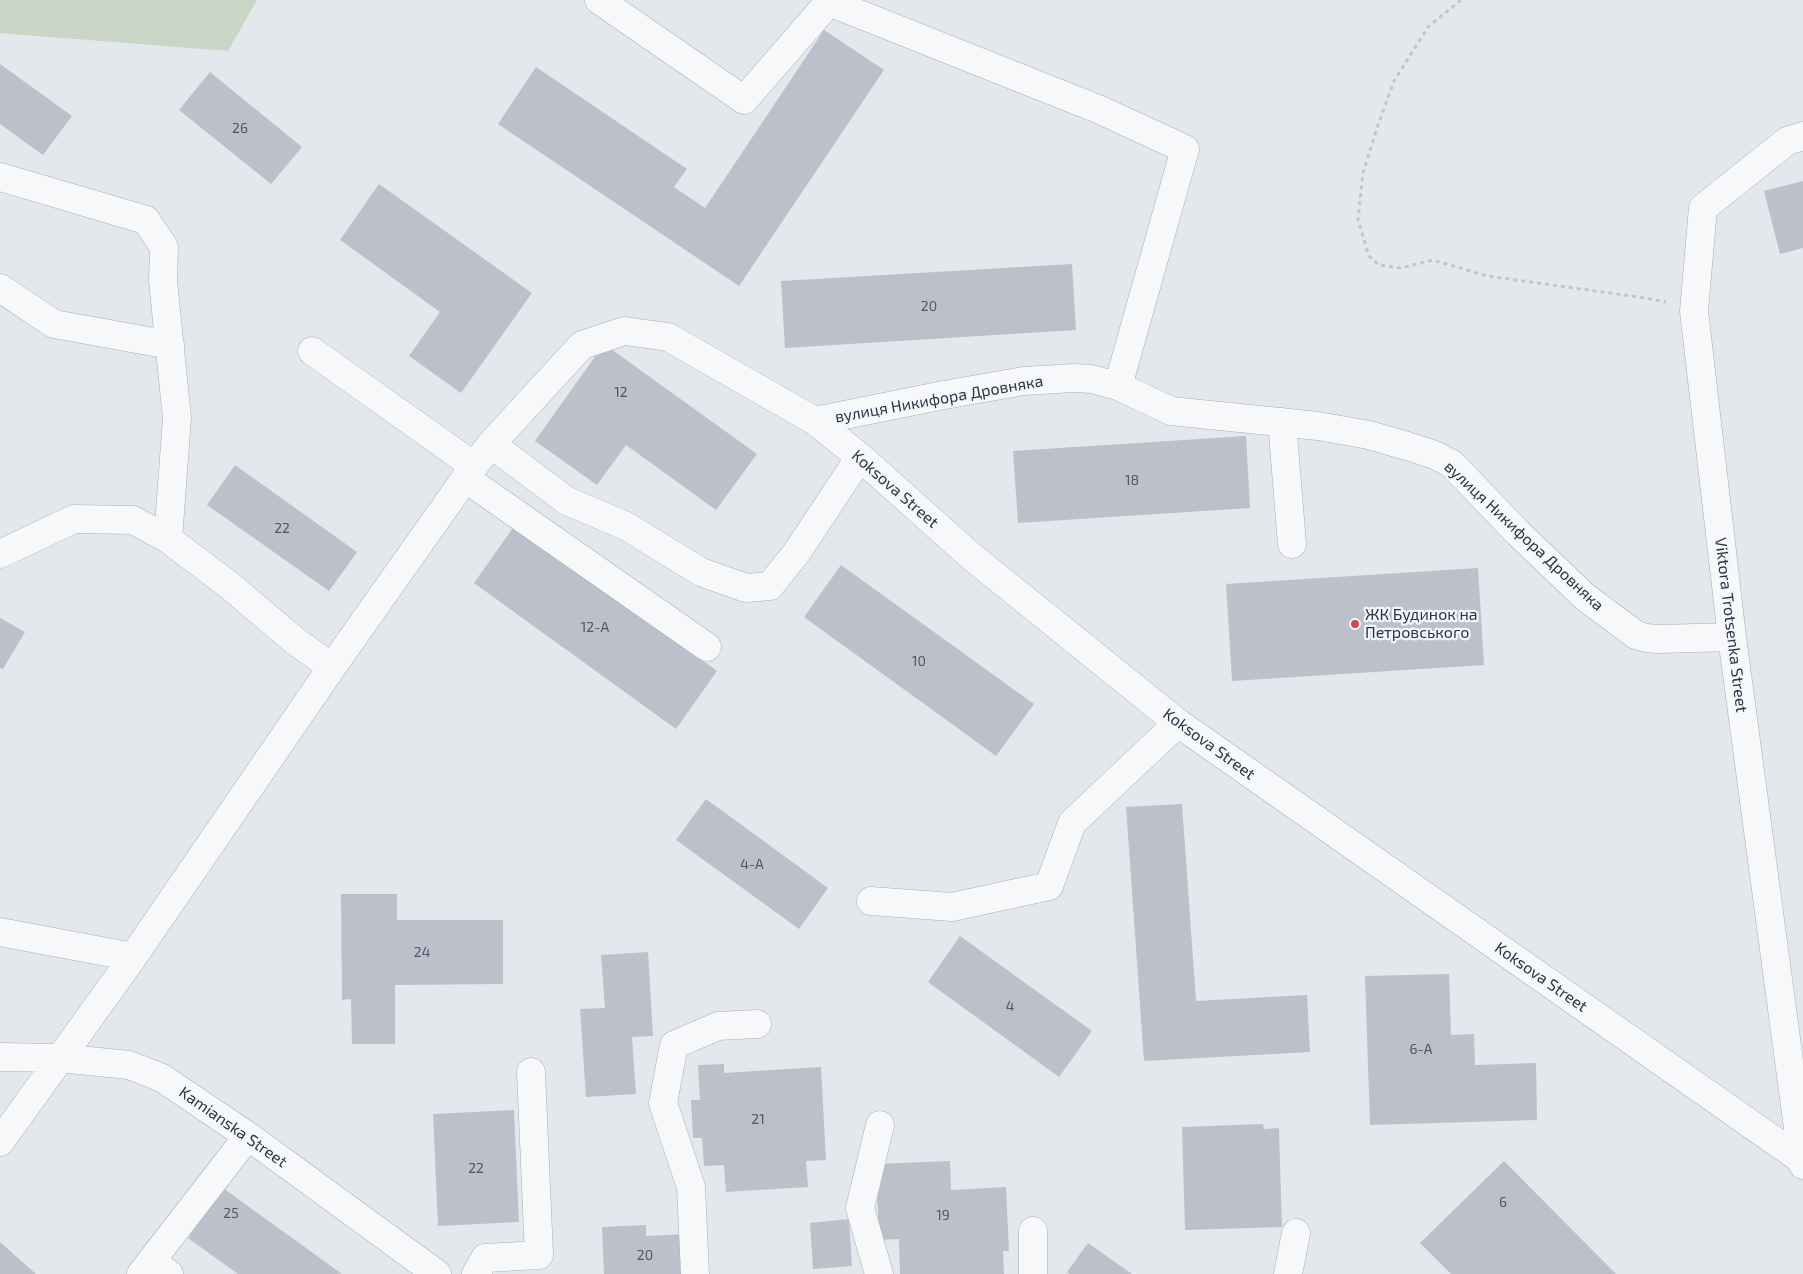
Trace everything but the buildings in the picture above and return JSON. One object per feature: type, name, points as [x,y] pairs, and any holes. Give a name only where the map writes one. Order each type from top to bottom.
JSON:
[{"type":"street","points":[[599,0],[744,100],[829,2],[1098,109],[1185,149],[1118,386]]},
{"type":"street","name":"Viktora Trotsenka Street","points":[[1803,136],[1787,141],[1703,208],[1694,311],[1732,637],[1803,1162]]},
{"type":"street","points":[[0,177],[146,220],[164,247],[163,281],[177,418],[168,539]]},
{"type":"street","points":[[0,288],[54,324],[170,345]]},
{"type":"street","name":"Koksova Street","points":[[491,444],[582,345],[624,331],[668,338],[815,421],[860,457],[972,557],[1178,723],[1803,1162]]},
{"type":"street","points":[[312,351],[469,472],[707,647]]},
{"type":"street","name":"вулиця Никифора Дровняка","points":[[815,421],[1024,381],[1074,378],[1091,379],[1118,386],[1171,411],[1318,426],[1369,435],[1407,446],[1452,464],[1518,533],[1585,597],[1636,635],[1659,639],[1732,637]]},
{"type":"street","points":[[1282,422],[1292,544]]},
{"type":"street","points":[[0,1142],[133,957],[332,667],[469,472],[491,444],[567,501],[626,526],[701,572],[746,588],[770,586],[797,552],[860,457]]},
{"type":"street","points":[[0,554],[74,519],[133,520],[168,539],[229,585],[295,642],[332,667]]},
{"type":"street","points":[[871,902],[952,907],[1049,886],[1072,823],[1178,723]]},
{"type":"street","points":[[0,932],[133,957]]},
{"type":"street","points":[[695,1274],[691,1187],[663,1103],[674,1045],[718,1026],[757,1024]]},
{"type":"street","name":"Kamianska Street","points":[[0,1057],[59,1058],[129,1065],[162,1078],[248,1136],[437,1274]]},
{"type":"street","points":[[476,1274],[486,1258],[539,1255],[531,1072]]},
{"type":"street","points":[[879,1274],[860,1208],[880,1125]]},
{"type":"street","points":[[153,1270],[248,1136]]},
{"type":"street","points":[[1033,1231],[1033,1274]]},
{"type":"street","points":[[1288,1274],[1296,1233]]},
{"type":"path","points":[[1460,0],[1428,27],[1394,81],[1377,128],[1362,173],[1358,220],[1369,256],[1379,265],[1400,268],[1433,260],[1487,276],[1639,297],[1677,305],[1694,311]]},
{"type":"green space","points":[[0,0],[257,0],[228,51],[0,33]]},
{"type":"place","name":"ЖК Будинок на Петровського","points":[[1355,624]]}]
